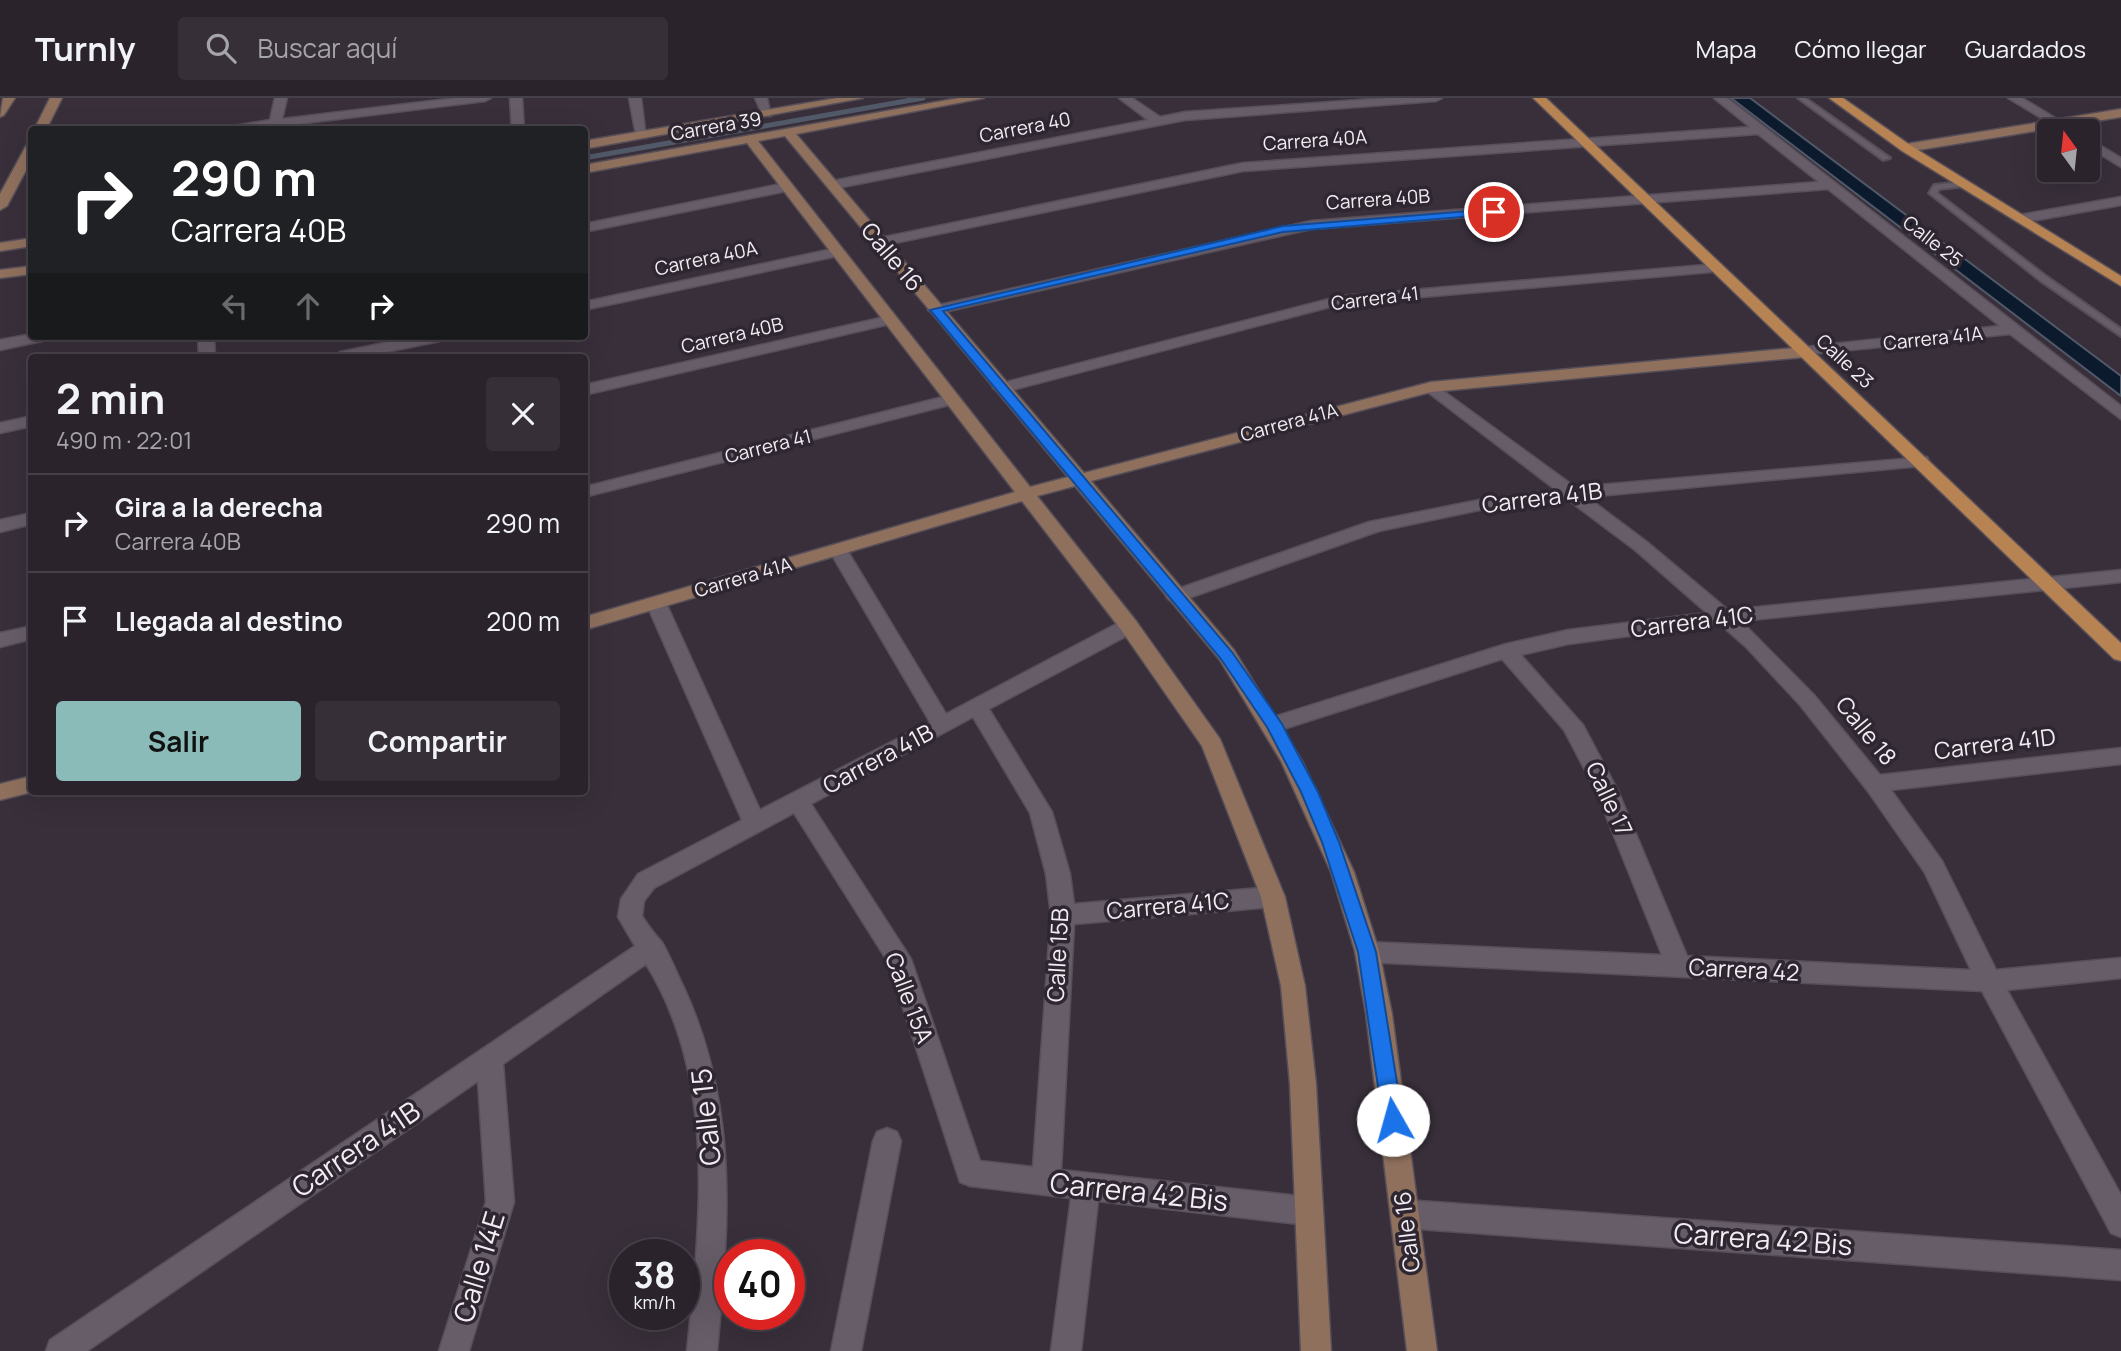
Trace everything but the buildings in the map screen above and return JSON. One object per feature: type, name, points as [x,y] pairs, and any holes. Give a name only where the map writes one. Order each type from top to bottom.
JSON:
[{"type":"main road","name":"Calle 23","points":[[1539,98],[2121,654]]},
{"type":"main road","points":[[1835,98],[1906,148],[2119,279]]},
{"type":"street","points":[[0,113],[9,98]]},
{"type":"street","points":[[42,126],[56,98]]},
{"type":"street","points":[[281,98],[275,126],[485,98]]},
{"type":"street","points":[[516,98],[518,126]]},
{"type":"street","points":[[635,98],[642,135]]},
{"type":"street","points":[[761,98],[767,114]]},
{"type":"street","name":"Carrera 39","points":[[588,144],[857,98]]},
{"type":"street","name":"Carrera 39","points":[[588,168],[978,98]]},
{"type":"street","points":[[1125,98],[1157,121]]},
{"type":"street","name":"Carrera 40","points":[[832,185],[1157,121],[1216,113],[1436,98]]},
{"type":"street","name":"Calle 25","points":[[1720,98],[2121,414]]},
{"type":"street","points":[[2014,98],[2050,119]]},
{"type":"street","points":[[2087,119],[2121,113]]},
{"type":"street","points":[[2100,126],[2121,122]]},
{"type":"street","points":[[1906,148],[2037,127]]},
{"type":"street","name":"Carrera 40A","points":[[880,242],[1243,167],[1760,130]]},
{"type":"street","name":"Calle 16","points":[[788,132],[1227,656],[1274,724],[1310,792],[1367,952],[1387,1073],[1422,1351]]},
{"type":"street","points":[[1919,156],[2037,137]]},
{"type":"street","name":"Calle 16","points":[[750,139],[1024,495],[1129,626],[1212,744],[1273,897],[1294,998],[1303,1084],[1316,1351]]},
{"type":"street","points":[[2100,150],[2121,163]]},
{"type":"street","points":[[0,206],[28,154]]},
{"type":"street","name":"Carrera 40B","points":[[935,310],[1311,225],[1831,185]]},
{"type":"street","points":[[588,227],[786,187]]},
{"type":"street","points":[[2020,219],[2121,201]]},
{"type":"street","points":[[0,247],[28,243]]},
{"type":"street","name":"Carrera 40A","points":[[588,305],[837,252]]},
{"type":"street","name":"Carrera 41","points":[[1000,388],[1341,300],[1717,268]]},
{"type":"street","points":[[0,274],[28,270]]},
{"type":"street","name":"Carrera 40B","points":[[588,389],[889,320]]},
{"type":"street","name":"Carrera 41A","points":[[588,623],[1077,480],[1329,411],[1431,387],[1805,352],[2014,329]]},
{"type":"street","points":[[0,345],[28,340]]},
{"type":"street","points":[[354,354],[421,340]]},
{"type":"street","name":"Calle 18","points":[[1431,387],[1641,546],[1752,641],[1807,700],[1875,784],[1934,868],[1989,981],[2121,1223]]},
{"type":"street","name":"Carrera 41","points":[[588,491],[951,400]]},
{"type":"street","points":[[0,428],[28,422]]},
{"type":"street","name":"Carrera 41B","points":[[1176,596],[1375,526],[1484,504],[1571,493],[1921,461]]},
{"type":"street","points":[[0,526],[28,519]]},
{"type":"street","points":[[838,550],[942,725]]},
{"type":"street","name":"Carrera 41C","points":[[1274,724],[1506,652],[1568,637],[1723,617],[2121,576]]},
{"type":"street","points":[[656,603],[755,823]]},
{"type":"street","name":"Carrera 41B","points":[[633,899],[646,881],[1129,626]]},
{"type":"street","points":[[0,640],[28,633]]},
{"type":"street","name":"Calle 17","points":[[1506,652],[1572,724],[1607,791],[1679,967]]},
{"type":"street","name":"Calle 15B","points":[[977,706],[1041,812],[1058,874],[1063,915],[1056,980],[1046,1182]]},
{"type":"street","name":"Carrera 41D","points":[[1875,784],[2121,755]]},
{"type":"street","points":[[0,792],[28,785]]},
{"type":"street","name":"Calle 15A","points":[[798,801],[899,959],[970,1174]]},
{"type":"street","name":"Carrera 41C","points":[[1063,915],[1273,897]]},
{"type":"street","name":"Calle 15","points":[[633,899],[630,917],[652,947],[672,982],[700,1055],[714,1138],[712,1249],[702,1351]]},
{"type":"street","name":"Carrera 41B","points":[[61,1351],[652,947]]},
{"type":"street","name":"Carrera 42","points":[[1367,952],[1989,981],[2121,968]]},
{"type":"street","name":"Calle 14E","points":[[454,1351],[500,1202],[489,1058]]},
{"type":"street","points":[[846,1351],[887,1141]]},
{"type":"street","name":"Carrera 42 Bis","points":[[970,1174],[1308,1211]]},
{"type":"street","points":[[1066,1351],[1086,1186]]},
{"type":"street","name":"Carrera 42 Bis","points":[[1405,1214],[2121,1265]]},
{"type":"lane","points":[[1801,98],[1886,158]]},
{"type":"lane","points":[[1963,184],[1937,187],[1933,193],[2044,279],[2121,333]]},
{"type":"water","points":[[1731,98],[1750,98],[2121,376],[2121,396]]},
{"type":"waterway","points":[[588,157],[923,98]]},
{"type":"route","points":[[1393,1120],[1367,952],[1341,867],[1310,792],[1274,724],[1227,656],[935,310],[1283,229],[1494,212]]}]
